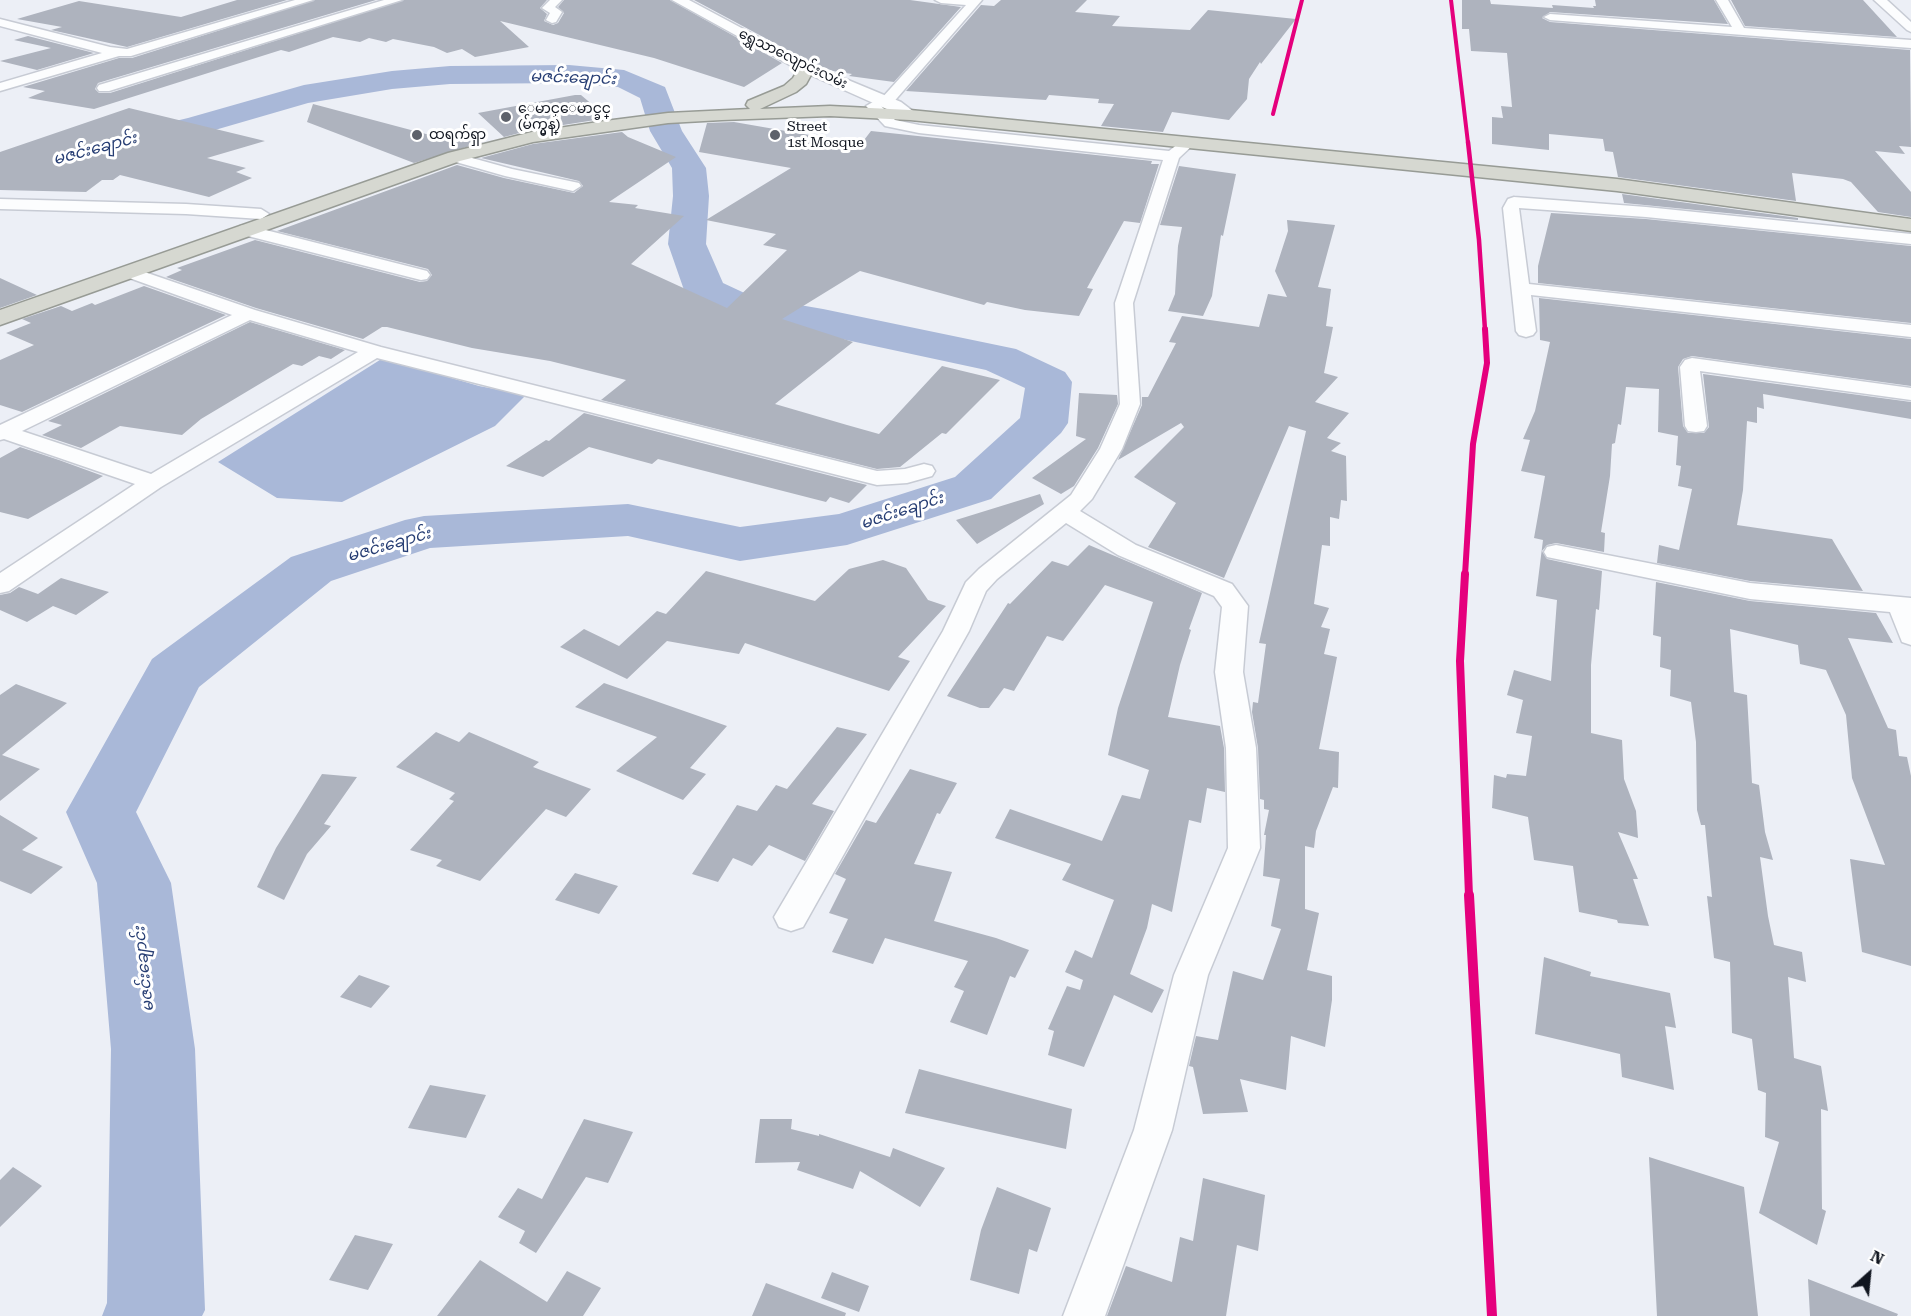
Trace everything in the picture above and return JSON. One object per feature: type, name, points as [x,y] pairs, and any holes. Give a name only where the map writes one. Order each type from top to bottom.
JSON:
[{"type":"highway","points":[[754,105],[790,89],[801,81],[804,73],[802,66]]},
{"type":"highway","points":[[0,307],[443,152],[528,130],[754,105],[888,108],[1344,154],[1612,176],[1911,217]]},
{"type":"highway","points":[[666,113],[888,108],[1180,149],[1344,154]]},
{"type":"highway","points":[[0,318],[454,157],[602,121]]},
{"type":"highway","points":[[1489,167],[1911,225]]},
{"type":"street","points":[[0,87],[116,52],[137,50],[307,0]]},
{"type":"street","points":[[105,88],[396,0]]},
{"type":"street","points":[[552,20],[556,12],[548,8],[556,0]]},
{"type":"street","name":"ရွှေသာလျောင်းလမ်း","points":[[679,0],[802,66],[888,108]]},
{"type":"street","points":[[941,0],[975,1]]},
{"type":"street","points":[[1722,0],[1740,31]]},
{"type":"street","points":[[1880,0],[1911,28]]},
{"type":"street","points":[[791,918],[956,631],[975,588],[988,574],[1080,499],[1111,449],[1130,404],[1124,303],[1180,149],[919,129],[890,123],[888,108],[975,1]]},
{"type":"street","points":[[1550,17],[1911,44]]},
{"type":"street","points":[[0,22],[116,52]]},
{"type":"street","points":[[454,157],[510,173],[573,186]]},
{"type":"street","points":[[1526,330],[1510,208],[1514,202],[1911,239]]},
{"type":"street","points":[[0,204],[186,209],[261,214]]},
{"type":"street","points":[[246,230],[421,275]]},
{"type":"street","points":[[130,272],[248,314],[374,351],[877,478],[908,476],[924,471]]},
{"type":"street","points":[[1521,289],[1911,331]]},
{"type":"street","points":[[1,432],[248,314]]},
{"type":"street","points":[[0,585],[153,482],[374,351]]},
{"type":"street","points":[[1696,426],[1690,367],[1692,364],[1911,394]]},
{"type":"street","points":[[1,432],[153,482]]},
{"type":"street","points":[[1065,512],[1127,550],[1224,590],[1235,606],[1229,672],[1241,748],[1244,848],[1191,975],[1153,1130],[1084,1316]]},
{"type":"street","points":[[1556,552],[1750,591],[1906,605],[1911,636]]},
{"type":"water","points":[[383,358],[479,386],[526,395],[495,426],[342,502],[277,498],[218,462]]},
{"type":"building","points":[[237,0],[287,0],[127,47],[51,30],[62,27],[17,19],[79,1],[181,17]]},
{"type":"building","points":[[315,0],[376,0],[98,83],[95,89],[99,93],[110,93],[404,0],[547,0],[540,8],[547,14],[544,21],[553,25],[558,23],[564,13],[558,7],[564,0],[670,0],[782,63],[744,87],[654,58],[500,21],[529,47],[475,57],[462,49],[447,53],[434,47],[393,39],[386,42],[369,38],[360,42],[333,37],[289,52],[281,50],[94,109],[28,98],[45,91],[23,87],[119,58],[132,58]]},
{"type":"building","points":[[694,0],[910,0],[961,7],[894,82],[849,76],[852,74],[833,71],[808,61]]},
{"type":"building","points":[[1001,0],[1087,0],[1075,12],[1120,16],[1112,26],[1190,30],[1208,10],[1296,19],[1261,64],[1260,62],[1249,79],[1247,99],[1229,120],[1172,112],[1163,132],[1101,126],[1114,104],[1098,103],[1099,99],[1049,95],[1046,100],[906,91],[981,5],[994,6]]},
{"type":"building","points":[[1462,0],[1490,0],[1491,4],[1553,8],[1552,5],[1594,8],[1595,0],[1714,0],[1728,24],[1550,12],[1542,18],[1550,22],[1910,50],[1911,147],[1899,146],[1905,154],[1875,151],[1911,192],[1911,217],[1878,212],[1851,182],[1843,179],[1792,173],[1796,201],[1618,177],[1613,152],[1605,151],[1603,139],[1549,134],[1549,150],[1492,144],[1492,117],[1503,118],[1501,106],[1512,107],[1507,53],[1471,51],[1469,29],[1462,29]]},
{"type":"building","points":[[1731,0],[1863,0],[1897,37],[1745,26]]},
{"type":"building","points":[[28,36],[94,53],[37,70],[0,61],[51,48],[14,40]]},
{"type":"building","points":[[581,95],[608,118],[531,130],[504,137],[478,113]]},
{"type":"building","points":[[313,104],[426,134],[483,142],[414,163],[307,122]]},
{"type":"building","points":[[129,108],[265,141],[207,158],[246,168],[236,172],[252,178],[209,197],[120,175],[113,180],[102,180],[86,192],[0,190],[0,152]]},
{"type":"building","points":[[734,122],[861,144],[871,131],[1152,161],[1151,164],[1159,164],[1140,223],[1124,221],[1087,288],[1093,289],[1079,316],[1025,310],[987,302],[984,305],[860,271],[782,319],[853,342],[775,404],[879,434],[942,366],[1000,380],[946,434],[942,433],[900,467],[877,469],[601,400],[626,380],[550,361],[472,348],[387,327],[382,327],[363,339],[256,308],[166,277],[182,270],[177,268],[255,240],[420,282],[427,281],[432,275],[428,269],[277,231],[457,165],[574,193],[583,186],[579,181],[481,158],[533,144],[622,132],[628,137],[676,157],[609,202],[638,205],[635,208],[684,216],[631,264],[727,308],[787,250],[763,245],[776,234],[706,220],[791,168],[699,152],[707,123]]},
{"type":"building","points":[[1179,166],[1236,174],[1223,236],[1221,235],[1212,296],[1203,316],[1168,311],[1175,294],[1178,246],[1182,227],[1160,225]]},
{"type":"building","points":[[1622,194],[1798,218],[1798,220],[1624,203]]},
{"type":"building","points":[[1551,213],[1646,219],[1911,246],[1911,323],[1538,283],[1538,266]]},
{"type":"building","points":[[1287,220],[1335,225],[1318,287],[1331,289],[1326,326],[1333,327],[1324,373],[1338,377],[1315,402],[1349,413],[1327,438],[1341,443],[1331,451],[1346,456],[1347,501],[1341,500],[1339,519],[1330,517],[1330,546],[1322,545],[1314,604],[1329,608],[1321,627],[1330,629],[1324,654],[1337,657],[1319,749],[1339,752],[1338,788],[1333,787],[1316,831],[1314,848],[1305,846],[1305,909],[1319,913],[1307,970],[1332,976],[1332,1000],[1325,1047],[1291,1036],[1286,1090],[1240,1079],[1248,1112],[1203,1114],[1193,1067],[1189,1066],[1196,1036],[1218,1040],[1233,971],[1263,980],[1281,929],[1271,926],[1280,879],[1263,876],[1266,835],[1264,835],[1269,810],[1264,809],[1264,800],[1260,799],[1258,748],[1252,712],[1253,702],[1258,703],[1266,644],[1259,643],[1306,431],[1289,426],[1224,578],[1148,547],[1176,503],[1134,477],[1184,427],[1181,423],[1118,460],[1142,405],[1142,397],[1148,397],[1176,343],[1169,342],[1182,316],[1259,327],[1268,294],[1287,297],[1275,271],[1288,231]]},
{"type":"building","points":[[0,278],[37,295],[0,308]]},
{"type":"building","points":[[144,286],[226,315],[22,412],[0,405],[0,360],[34,345],[6,333],[31,323],[22,319],[61,306],[72,311],[92,303],[95,305]]},
{"type":"building","points":[[1539,298],[1911,339],[1911,386],[1692,356],[1683,359],[1678,367],[1683,426],[1688,433],[1704,433],[1709,427],[1703,374],[1911,402],[1911,419],[1763,394],[1764,409],[1757,407],[1757,423],[1747,421],[1743,490],[1737,525],[1832,539],[1863,591],[1750,581],[1657,563],[1659,545],[1679,550],[1692,489],[1678,486],[1681,466],[1676,465],[1678,436],[1658,432],[1659,389],[1626,387],[1621,425],[1618,424],[1615,443],[1612,444],[1610,476],[1601,532],[1605,533],[1604,552],[1556,543],[1547,545],[1542,551],[1547,559],[1602,571],[1591,665],[1591,733],[1622,740],[1624,779],[1636,811],[1638,838],[1618,832],[1638,879],[1633,879],[1649,926],[1618,923],[1617,920],[1579,912],[1573,866],[1534,860],[1528,817],[1492,808],[1494,775],[1506,778],[1507,774],[1526,776],[1532,736],[1516,733],[1523,700],[1507,695],[1514,670],[1551,681],[1557,600],[1536,596],[1543,540],[1534,538],[1545,476],[1521,471],[1530,440],[1523,439],[1535,411],[1550,342],[1540,340]]},
{"type":"building","points":[[250,322],[345,350],[331,359],[319,356],[302,366],[293,364],[201,419],[182,435],[120,426],[81,448],[42,435],[62,425],[48,421]]},
{"type":"building","points":[[1079,393],[1117,395],[1118,404],[1098,448],[1074,486],[1061,494],[1032,478],[1086,439],[1076,436]]},
{"type":"building","points":[[584,413],[867,485],[849,503],[830,497],[826,502],[658,459],[652,464],[589,447],[543,477],[506,466],[546,440],[549,441]]},
{"type":"building","points":[[20,447],[103,476],[28,519],[0,512],[0,458]]},
{"type":"building","points":[[1040,494],[1044,504],[977,544],[956,520]]},
{"type":"building","points":[[1089,545],[1202,593],[1189,629],[1191,630],[1168,717],[1220,726],[1224,748],[1225,792],[1207,788],[1201,823],[1189,820],[1172,912],[1152,904],[1147,928],[1130,974],[1164,990],[1152,1013],[1114,995],[1084,1067],[1048,1055],[1054,1031],[1048,1029],[1067,986],[1080,990],[1083,980],[1065,972],[1075,950],[1092,958],[1114,900],[1062,880],[1071,864],[995,838],[1010,809],[1102,841],[1122,795],[1140,799],[1149,770],[1108,755],[1118,708],[1153,602],[1105,585],[1063,641],[1047,636],[1014,691],[1004,688],[989,708],[980,708],[947,696],[1008,603],[1010,604],[1052,561],[1068,566]]},
{"type":"building","points":[[883,560],[906,568],[928,600],[946,606],[898,657],[910,661],[889,691],[745,643],[739,654],[667,641],[627,679],[560,647],[584,629],[619,646],[657,611],[666,614],[706,571],[815,601],[849,569]]},
{"type":"building","points":[[61,578],[109,592],[76,615],[53,606],[27,622],[0,610],[0,595],[10,593],[19,587],[38,594]]},
{"type":"building","points":[[1656,582],[1750,601],[1876,613],[1893,643],[1848,638],[1888,728],[1896,730],[1899,756],[1907,757],[1911,776],[1911,966],[1862,952],[1850,859],[1885,865],[1852,778],[1846,715],[1826,670],[1800,664],[1798,645],[1730,629],[1734,692],[1747,695],[1752,783],[1759,785],[1765,832],[1773,860],[1760,857],[1774,945],[1802,952],[1806,982],[1788,977],[1794,1058],[1821,1066],[1828,1111],[1821,1109],[1822,1209],[1826,1211],[1817,1245],[1759,1213],[1779,1142],[1765,1137],[1766,1093],[1758,1090],[1752,1039],[1732,1033],[1730,962],[1714,958],[1707,896],[1712,897],[1705,825],[1701,825],[1697,810],[1696,742],[1691,702],[1670,696],[1671,670],[1660,667],[1661,637],[1653,635]]},
{"type":"building","points":[[604,683],[727,726],[690,768],[706,774],[683,800],[616,771],[657,737],[575,707]]},
{"type":"building","points":[[16,684],[67,703],[2,755],[40,769],[0,801],[0,695]]},
{"type":"building","points":[[837,727],[867,734],[812,804],[834,811],[805,861],[769,845],[752,866],[733,858],[718,882],[692,874],[737,805],[757,811],[776,785],[787,789]]},
{"type":"building","points":[[436,732],[459,742],[469,732],[539,762],[533,767],[591,789],[566,817],[546,809],[480,881],[436,866],[442,860],[410,850],[454,801],[449,799],[455,793],[396,767]]},
{"type":"building","points":[[910,769],[957,783],[940,814],[937,813],[914,864],[952,872],[934,921],[996,938],[1029,950],[1015,978],[1010,976],[987,1035],[950,1022],[964,991],[954,987],[968,961],[885,938],[873,964],[832,952],[848,919],[829,913],[846,879],[835,874],[866,820],[876,823]]},
{"type":"building","points":[[322,774],[357,777],[324,824],[331,826],[307,854],[284,900],[257,887],[276,848]]},
{"type":"building","points":[[0,815],[38,838],[22,850],[63,867],[31,894],[0,881]]},
{"type":"building","points":[[575,873],[618,886],[599,914],[555,900]]},
{"type":"building","points":[[1544,957],[1591,972],[1590,976],[1670,993],[1676,1028],[1665,1026],[1674,1090],[1622,1077],[1620,1054],[1535,1034]]},
{"type":"building","points":[[359,975],[390,986],[371,1008],[340,997]]},
{"type":"building","points":[[919,1069],[1072,1109],[1066,1149],[905,1113]]},
{"type":"building","points":[[430,1085],[486,1095],[466,1138],[408,1128]]},
{"type":"building","points":[[584,1119],[633,1132],[608,1183],[586,1177],[536,1253],[519,1243],[525,1231],[498,1217],[518,1188],[542,1199]]},
{"type":"building","points":[[760,1119],[792,1119],[791,1129],[819,1136],[819,1134],[890,1157],[893,1148],[945,1168],[920,1207],[860,1171],[853,1189],[797,1170],[800,1162],[755,1163]]},
{"type":"building","points":[[1649,1157],[1744,1187],[1758,1316],[1657,1316]]},
{"type":"building","points":[[13,1167],[42,1186],[0,1227],[0,1180]]},
{"type":"building","points":[[1203,1178],[1265,1195],[1258,1251],[1237,1245],[1226,1316],[1107,1316],[1126,1266],[1172,1282],[1180,1237],[1193,1241]]},
{"type":"building","points":[[997,1187],[1051,1208],[1037,1252],[1029,1249],[1019,1294],[970,1280],[981,1230]]},
{"type":"building","points":[[355,1235],[393,1244],[368,1290],[329,1280]]},
{"type":"building","points":[[480,1260],[547,1302],[567,1271],[601,1288],[583,1316],[437,1316]]},
{"type":"building","points":[[832,1272],[869,1286],[859,1312],[821,1298]]},
{"type":"building","points":[[1808,1279],[1898,1314],[1897,1316],[1810,1316]]},
{"type":"building","points":[[766,1283],[846,1313],[845,1316],[752,1316]]},
{"type":"waterway","name":"မဇင်းချောင်း","points":[[0,168],[42,163],[197,125],[304,94],[392,80],[450,75],[569,74],[624,79],[654,93],[666,131],[689,168],[691,196],[687,244],[705,290],[742,308],[823,322],[1000,359],[1049,382],[1044,423],[973,488],[847,529],[740,544],[628,520],[424,532],[311,569],[174,674],[101,812],[134,883],[153,1049],[156,1310],[151,1316]]},
{"type":"transit line","points":[[1273,114],[1302,0]]},
{"type":"transit line","points":[[1451,0],[1479,240],[1487,363],[1473,444],[1460,661],[1466,833],[1492,1316]]},
{"type":"place","name":"ေမာင္ေမာင္ခင္ (မ်က္မွန္)","points":[[506,117]]},
{"type":"place","name":"ထရက်ရှာ","points":[[417,135]]},
{"type":"place","name":"Street 1st Mosque","points":[[775,135]]}]
